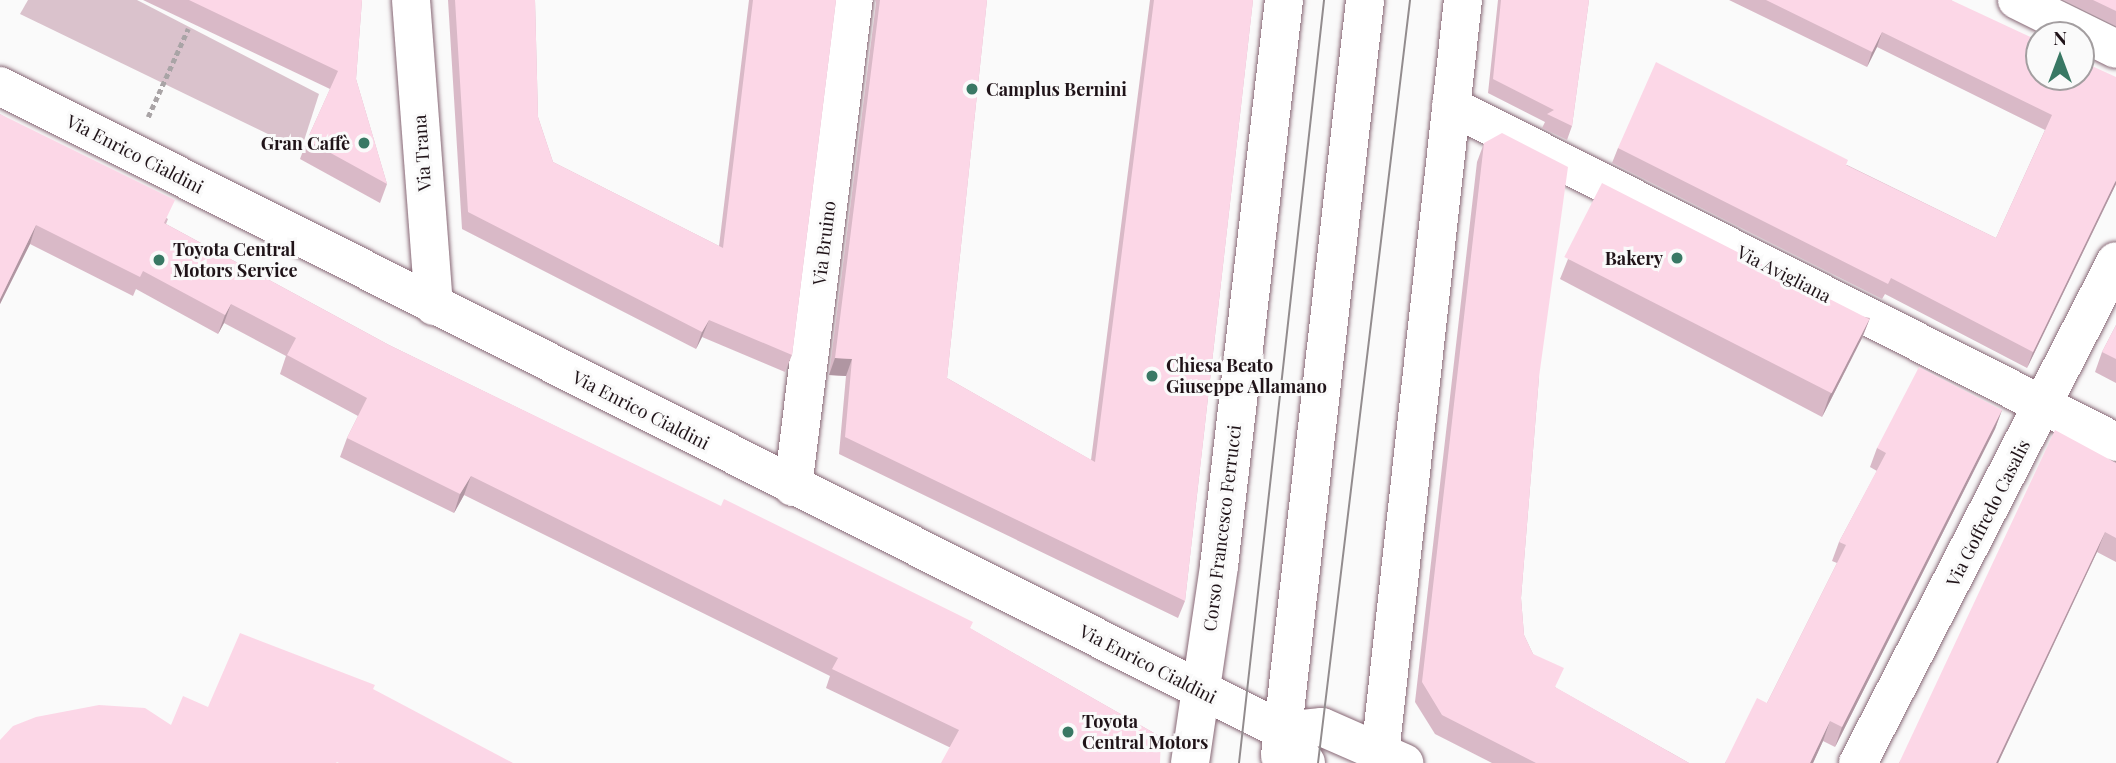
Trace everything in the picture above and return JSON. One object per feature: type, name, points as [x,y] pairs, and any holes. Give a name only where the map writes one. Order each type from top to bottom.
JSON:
[{"type":"street","name":"Via Trana","points":[[411,0],[434,306]]},
{"type":"street","name":"Via Bruino","points":[[793,487],[854,0]]},
{"type":"street","name":"Corso Francesco Ferrucci","points":[[1190,763],[1201,691],[1284,0]]},
{"type":"street","points":[[1281,747],[1365,0]]},
{"type":"street","points":[[1281,747],[1322,727],[1388,759],[1463,0]]},
{"type":"street","points":[[2017,0],[2116,49]]},
{"type":"street","name":"Via Enrico Cialdini","points":[[0,86],[1201,691],[1281,747]]},
{"type":"street","name":"Via Avigliana","points":[[1451,106],[2116,442]]},
{"type":"street","name":"Via Goffredo Casalis","points":[[1858,763],[2116,261]]},
{"type":"street","points":[[1281,747],[1306,763]]},
{"type":"path","points":[[132,152],[188,29]]},
{"type":"shaded area","points":[[28,0],[137,0],[319,94],[301,150],[20,14]]},
{"type":"building","points":[[189,0],[362,0],[356,79],[387,184],[307,140],[338,71]]},
{"type":"building","points":[[455,0],[535,0],[538,117],[553,162],[723,248],[753,0],[836,0],[792,355],[709,320],[702,332],[468,212]]},
{"type":"building","points":[[880,0],[987,0],[947,378],[1095,462],[1154,0],[1253,0],[1185,601],[845,437],[852,359],[835,358]]},
{"type":"building","points":[[1501,0],[1589,0],[1572,126],[1547,114],[1554,110],[1493,79]]},
{"type":"building","points":[[1766,0],[1951,0],[2025,34],[2025,91],[2095,91],[2095,67],[2116,77],[2116,180],[2033,352],[1891,278],[1888,284],[1618,148],[1656,62],[1848,160],[1846,165],[1996,238],[2052,115],[1882,32],[1872,52]]},
{"type":"building","points":[[2093,0],[2116,0],[2116,11]]},
{"type":"building","points":[[0,114],[175,200],[164,223],[389,345],[721,506],[724,499],[973,622],[970,628],[1161,737],[1160,763],[941,763],[959,730],[832,669],[838,658],[471,476],[460,494],[347,438],[367,398],[287,355],[296,338],[231,304],[225,315],[143,271],[140,277],[36,225],[0,299]]},
{"type":"building","points":[[1502,133],[1568,167],[1539,377],[1521,598],[1524,635],[1533,654],[1564,668],[1555,687],[1689,763],[1536,763],[1442,715],[1422,682],[1484,143]]},
{"type":"building","points":[[1602,183],[1869,319],[1832,393],[1564,257]]},
{"type":"building","points":[[2116,325],[2116,359],[2102,352]]},
{"type":"building","points":[[1919,367],[2002,410],[1842,727],[1830,721],[1810,763],[1725,763],[1757,698],[1767,703],[1846,545],[1839,542],[1886,453],[1877,448]]},
{"type":"building","points":[[2055,430],[2116,463],[2116,538],[2105,532],[1996,763],[1899,763]]},
{"type":"building","points":[[240,633],[375,685],[373,689],[513,763],[0,763],[0,740],[13,726],[36,717],[99,705],[145,708],[171,725],[183,696],[208,707]]},
{"type":"tram line","points":[[1239,763],[1324,0]]},
{"type":"tram line","points":[[1318,763],[1410,0]]},
{"type":"place","name":"Camplus Bernini","points":[[972,89]]},
{"type":"place","name":"Gran Caffè","points":[[364,143]]},
{"type":"place","name":"Bakery","points":[[1677,258]]},
{"type":"place","name":"Toyota Central Motors Service","points":[[159,260]]},
{"type":"place","name":"Chiesa Beato Giuseppe Allamano","points":[[1152,376]]},
{"type":"place","name":"Toyota Central Motors","points":[[1068,732]]}]
